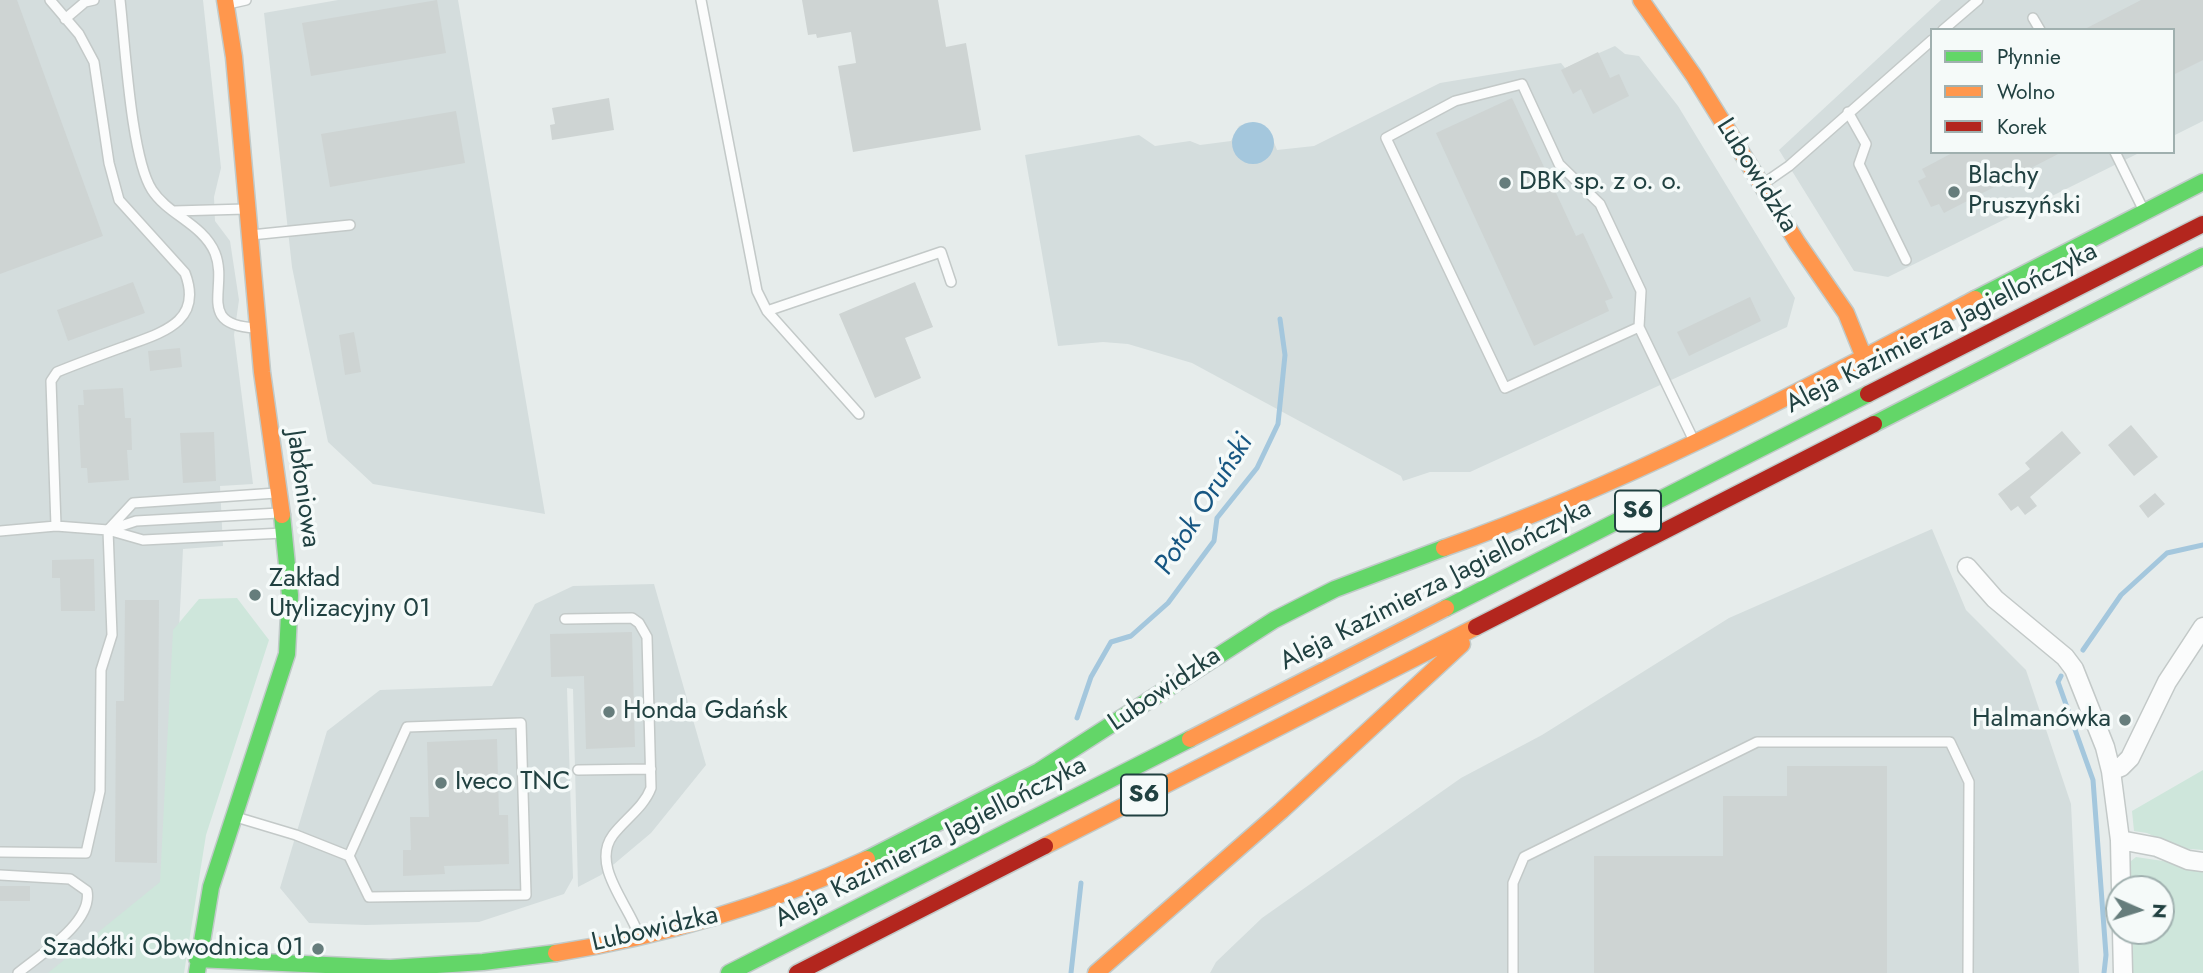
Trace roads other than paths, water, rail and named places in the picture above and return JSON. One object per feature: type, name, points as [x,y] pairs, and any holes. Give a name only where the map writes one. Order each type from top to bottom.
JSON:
[{"type":"main road","name":"Lubowidzka","points":[[1641,0],[1694,76],[1846,313],[1863,355]]},
{"type":"main road","name":"Jabłoniowa","points":[[197,966],[211,887],[287,654],[291,624],[284,533],[258,328],[234,57],[226,2]]},
{"type":"main road","name":"Lubowidzka","points":[[197,966],[410,967],[525,956],[680,928],[774,898],[864,860],[987,800],[1064,757],[1114,726],[1192,669],[1261,626],[1310,600],[1444,547],[1527,519],[1695,443],[2203,181]]},
{"type":"main road","name":"Aleja Kazimierza Jagiellończyka","points":[[729,973],[2203,224]]},
{"type":"main road","name":"Aleja Kazimierza Jagiellończyka","points":[[797,973],[2203,256]]},
{"type":"main road","points":[[1096,973],[1281,811],[1491,617]]},
{"type":"street","points":[[1967,566],[1995,599],[2064,657],[2074,669],[2105,747],[2111,771],[2120,840],[2121,875]]},
{"type":"street","points":[[2111,771],[2121,767],[2130,758],[2167,682],[2203,627]]},
{"type":"street","points":[[2120,840],[2157,847],[2188,860],[2203,862]]},
{"type":"street","points":[[2122,945],[2123,973]]},
{"type":"lane","points":[[50,0],[85,43],[94,62],[113,189],[127,212],[185,273],[190,287],[190,300],[185,312],[170,329],[57,372],[51,381],[56,526]]},
{"type":"lane","points":[[65,19],[85,2],[94,0]]},
{"type":"lane","points":[[120,0],[143,173],[161,202],[207,238],[216,256],[218,305],[226,321],[234,327],[258,328]]},
{"type":"lane","points":[[226,2],[246,0]]},
{"type":"lane","points":[[701,0],[757,291],[767,311],[859,414]]},
{"type":"lane","points":[[1945,28],[1978,0]]},
{"type":"lane","points":[[2033,18],[2039,28]]},
{"type":"lane","points":[[1762,185],[1789,166],[1930,42]]},
{"type":"lane","points":[[1639,327],[1505,388],[1387,138],[1455,101],[1522,84],[1559,164],[1600,204],[1641,291],[1639,327],[1695,443]]},
{"type":"lane","points":[[1848,113],[1866,144],[1859,164],[1906,260]]},
{"type":"lane","points":[[2116,154],[2144,211]]},
{"type":"lane","points":[[174,211],[246,209]]},
{"type":"lane","points":[[249,236],[350,225]]},
{"type":"lane","points":[[767,311],[941,251],[951,282]]},
{"type":"lane","points":[[0,852],[86,853],[100,791],[101,670],[112,635],[107,530],[133,503],[277,492]]},
{"type":"lane","points":[[107,530],[136,521],[280,513]]},
{"type":"lane","points":[[0,531],[56,526],[107,530],[143,540],[284,533]]},
{"type":"lane","points":[[565,619],[632,618],[639,623],[647,637],[650,793],[613,834],[605,856],[609,875],[639,937]]},
{"type":"lane","points":[[234,816],[296,835],[349,856],[369,897],[526,895],[521,723],[407,727],[349,856]]},
{"type":"lane","points":[[1513,973],[1513,883],[1524,857],[1757,742],[1950,742],[1969,782],[1968,973]]},
{"type":"lane","points":[[578,770],[651,769]]},
{"type":"lane","points":[[0,875],[70,879],[87,891],[89,902],[82,918],[18,973]]},
{"type":"water","points":[[1253,122],[1268,128],[1274,143],[1268,158],[1253,164],[1238,158],[1232,143],[1238,128]]},
{"type":"waterway","name":"Potok Oruński","points":[[1077,718],[1091,677],[1111,642],[1131,636],[1168,603],[1214,541],[1217,518],[1257,468],[1278,424],[1285,355],[1280,319]]},
{"type":"waterway","points":[[2083,650],[2121,595],[2167,553],[2203,545]]},
{"type":"waterway","points":[[2061,676],[2058,682],[2093,780],[2106,955],[2104,973]]},
{"type":"waterway","name":"Potok Oruński","points":[[1071,973],[1081,883]]},
{"type":"place","name":"DBK sp. z o. o.","points":[[1505,183]]},
{"type":"place","name":"Blachy Pruszyński","points":[[1954,192]]},
{"type":"place","name":"Zakład Utylizacyjny 01","points":[[255,595]]},
{"type":"place","name":"Honda Gdańsk","points":[[609,712]]},
{"type":"place","name":"Halmanówka","points":[[2125,720]]},
{"type":"place","name":"Iveco TNC","points":[[441,783]]},
{"type":"place","name":"Szadółki Obwodnica 01","points":[[318,949]]}]
